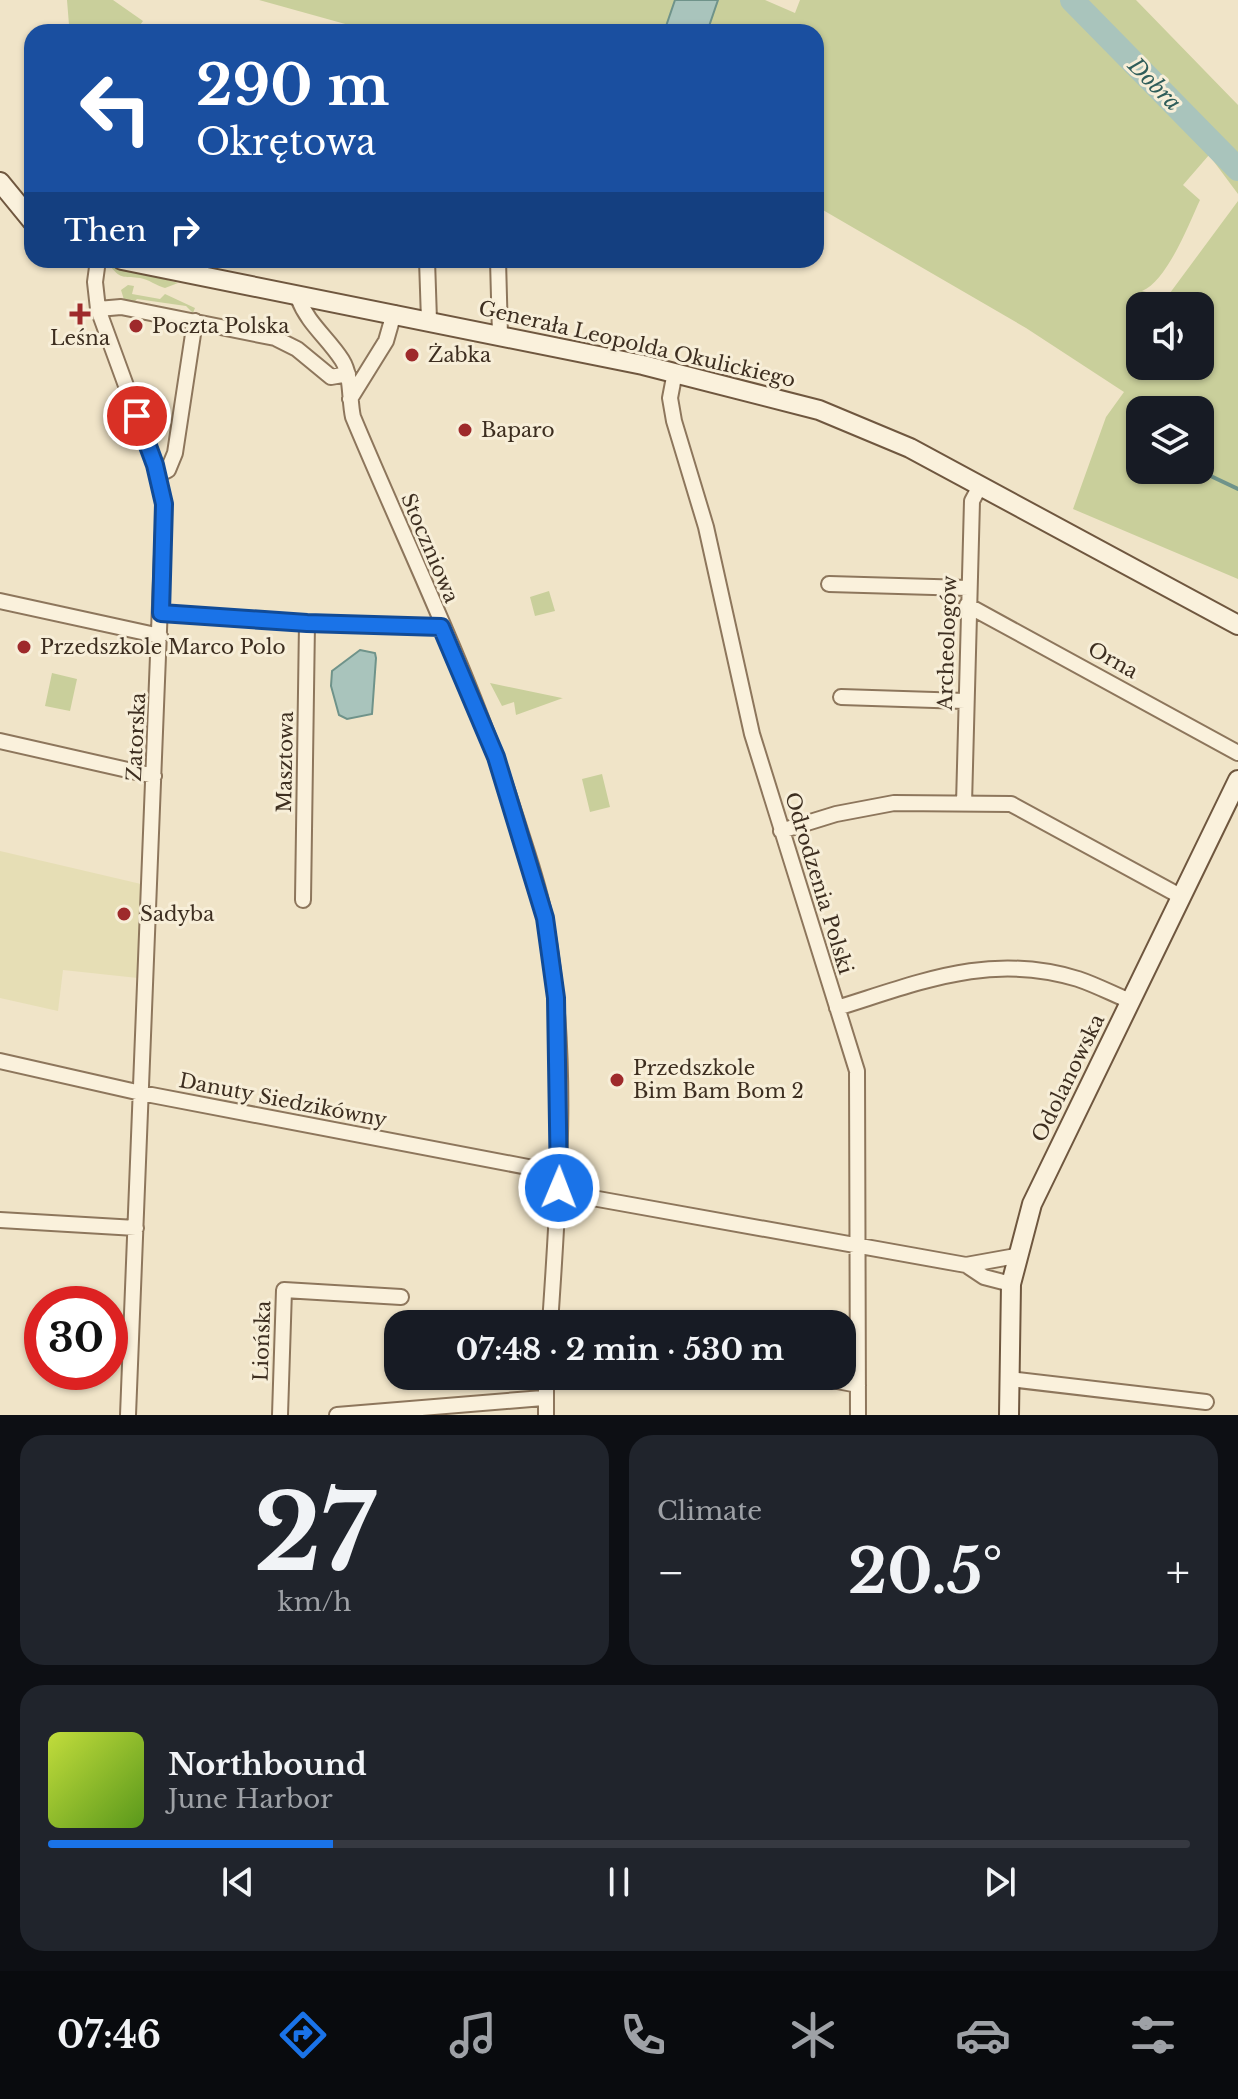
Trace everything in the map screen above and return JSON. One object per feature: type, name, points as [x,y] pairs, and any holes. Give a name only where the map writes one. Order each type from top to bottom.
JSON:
[{"type":"street","points":[[0,182],[24,211]]},
{"type":"street","name":"Zatorska","points":[[97,268],[98,309],[158,475],[164,504],[128,1415]]},
{"type":"street","name":"Generała Leopolda Okulickiego","points":[[159,268],[675,372],[847,420],[980,486],[1238,625]]},
{"type":"street","points":[[427,268],[429,320]]},
{"type":"street","points":[[498,268],[500,335]]},
{"type":"street","name":"Stoczniowa","points":[[298,298],[306,319],[342,360],[348,374],[353,417],[496,757],[543,909],[556,998],[559,1192],[551,1310]]},
{"type":"street","points":[[98,309],[121,307],[260,334],[297,349],[331,377],[348,374]]},
{"type":"street","points":[[350,399],[386,341],[394,313]]},
{"type":"street","points":[[158,475],[168,470],[175,453],[195,321]]},
{"type":"street","name":"Odrodzenia Polski","points":[[675,372],[670,398],[674,421],[706,527],[752,734],[858,1082],[858,1415]]},
{"type":"street","name":"Archeologów","points":[[964,804],[972,501],[980,486]]},
{"type":"street","points":[[829,584],[968,588]]},
{"type":"street","points":[[0,601],[160,636]]},
{"type":"street","name":"Orna","points":[[967,605],[1238,753]]},
{"type":"street","points":[[161,613],[307,623],[441,627]]},
{"type":"street","name":"Masztowa","points":[[303,900],[307,623]]},
{"type":"street","points":[[841,697],[965,701]]},
{"type":"street","points":[[0,741],[154,776]]},
{"type":"street","name":"Odolanowska","points":[[1009,1415],[1011,1284],[1032,1204],[1238,780]]},
{"type":"street","points":[[781,831],[880,804],[1011,804],[1180,896]]},
{"type":"street","points":[[837,1008],[954,972],[977,969],[1045,971],[1080,980],[1130,1001]]},
{"type":"street","name":"Danuty Siedzikówny","points":[[0,1061],[141,1093],[559,1173]]},
{"type":"street","points":[[559,1192],[966,1265],[1016,1256]]},
{"type":"street","points":[[0,1220],[136,1228]]},
{"type":"street","points":[[966,1265],[984,1277],[1011,1284]]},
{"type":"street","name":"Liońska","points":[[280,1415],[284,1290],[401,1297]]},
{"type":"street","points":[[1009,1379],[1206,1402]]},
{"type":"street","points":[[544,1390],[546,1415]]},
{"type":"street","points":[[337,1415],[543,1398]]},
{"type":"shaded area","points":[[0,851],[141,884],[138,978],[63,970],[58,1011],[0,998]]},
{"type":"green space","points":[[67,0],[113,0],[143,21],[141,24],[69,24]]},
{"type":"green space","points":[[259,0],[765,0],[795,13],[800,0],[1136,0],[1238,105],[1238,194],[1209,155],[1183,185],[1200,200],[1183,237],[1160,276],[1142,291],[1146,292],[1126,292],[1126,380],[1214,380],[1214,292],[1171,292],[1238,201],[1238,579],[1073,509],[1106,417],[1124,392],[1026,328],[824,211],[824,24],[345,24]]},
{"type":"green space","points":[[112,268],[124,268],[178,283],[165,288],[118,274]]},
{"type":"green space","points":[[128,285],[134,286],[132,294],[160,299],[165,294],[195,308],[193,313],[186,306],[137,299],[132,304],[125,303],[121,290]]},
{"type":"green space","points":[[549,591],[555,611],[535,616],[530,597]]},
{"type":"green space","points":[[52,673],[77,679],[70,711],[45,706]]},
{"type":"green space","points":[[490,683],[563,698],[516,715],[514,702],[502,706]]},
{"type":"green space","points":[[602,774],[610,807],[590,812],[582,779]]},
{"type":"water","points":[[675,0],[718,0],[710,24],[667,24]]},
{"type":"water","points":[[360,650],[375,653],[376,658],[372,714],[347,719],[339,715],[331,686],[332,671]]},
{"type":"waterway","name":"Dobra","points":[[1072,0],[1238,169]]},
{"type":"waterway","points":[[1214,478],[1238,489]]},
{"type":"place","name":"Leśna","points":[[80,314]]},
{"type":"place","name":"Poczta Polska","points":[[136,326]]},
{"type":"place","name":"Żabka","points":[[412,355]]},
{"type":"place","name":"Baparo","points":[[465,430]]},
{"type":"place","name":"Przedszkole Marco Polo","points":[[24,647]]},
{"type":"place","name":"Sadyba","points":[[124,914]]},
{"type":"place","name":"Przedszkole Bim Bam Bom 2","points":[[617,1080]]},
{"type":"route","points":[[137,416],[155,465],[164,504],[161,613],[307,623],[441,627],[496,757],[545,918],[556,998],[559,1188]]}]
